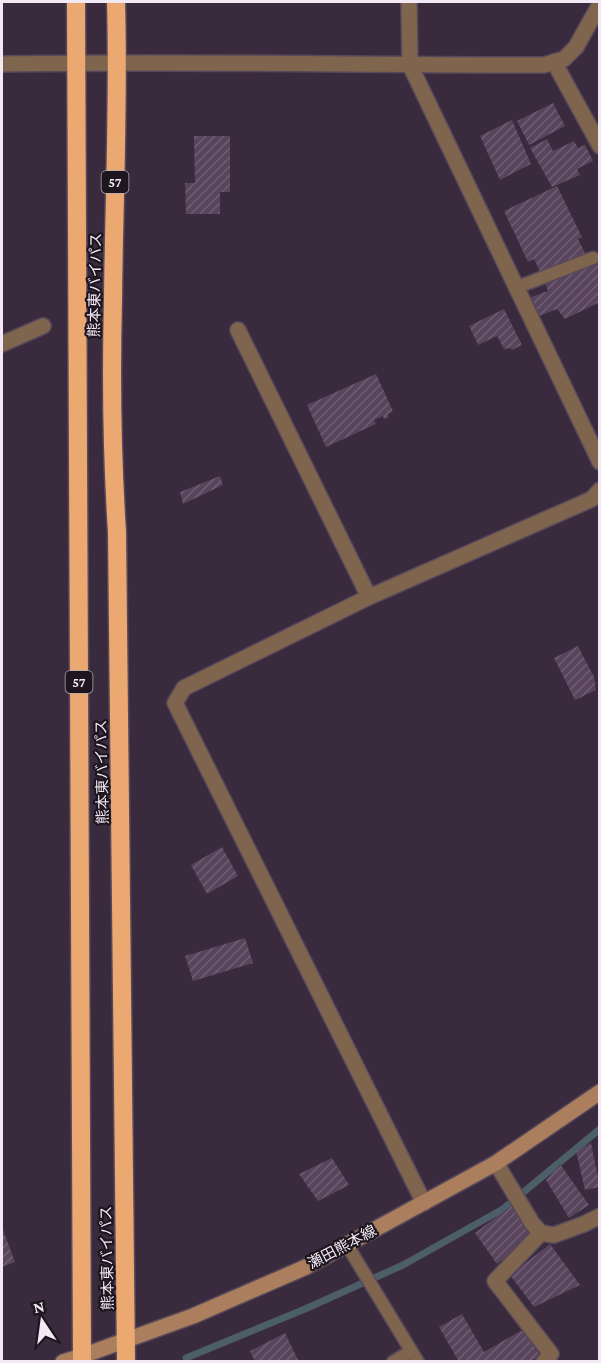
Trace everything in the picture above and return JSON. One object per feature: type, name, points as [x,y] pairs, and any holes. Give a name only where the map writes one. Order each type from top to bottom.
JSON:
[{"type":"highway","name":"熊本東バイパス","points":[[76,2],[82,1359]]},
{"type":"highway","name":"熊本東バイパス","points":[[116,2],[118,63],[113,301],[113,470],[117,532],[126,1362]]},
{"type":"main road","name":"瀬田熊本線","points":[[63,1362],[82,1359],[193,1316],[296,1272],[496,1163],[600,1092]]},
{"type":"street","points":[[409,2],[410,65],[600,462]]},
{"type":"street","points":[[2,64],[544,64],[564,59],[576,47],[600,4]]},
{"type":"street","points":[[554,62],[600,146]]},
{"type":"street","points":[[2,344],[43,326]]},
{"type":"street","points":[[238,330],[369,597]]},
{"type":"street","points":[[424,1203],[175,703],[184,688],[369,597],[592,499],[600,490]]},
{"type":"street","points":[[496,1163],[531,1223],[541,1233],[554,1235],[600,1216]]},
{"type":"street","points":[[541,1233],[495,1281],[551,1354],[544,1362]]},
{"type":"lane","points":[[515,288],[593,258],[531,282]]},
{"type":"lane","points":[[347,1245],[415,1356],[393,1362]]},
{"type":"building","points":[[553,103],[565,126],[529,145],[517,121]]},
{"type":"building","points":[[512,120],[531,164],[500,180],[480,136]]},
{"type":"building","points":[[194,136],[230,136],[230,192],[220,192],[220,214],[186,214],[185,183],[195,183]]},
{"type":"building","points":[[547,139],[553,151],[574,141],[578,148],[585,145],[593,161],[577,169],[580,175],[552,187],[530,148]]},
{"type":"building","points":[[557,186],[582,237],[578,239],[585,253],[541,274],[534,259],[528,262],[504,211]]},
{"type":"building","points":[[600,260],[600,302],[565,319],[557,309],[539,316],[529,298],[548,291],[545,283]]},
{"type":"building","points":[[504,309],[522,345],[512,350],[504,349],[497,336],[478,345],[469,326]]},
{"type":"building","points":[[376,374],[393,411],[388,414],[388,418],[384,419],[383,416],[374,420],[376,424],[326,447],[307,405]]},
{"type":"building","points":[[220,476],[223,485],[183,504],[180,492]]},
{"type":"building","points":[[578,646],[594,677],[596,690],[575,700],[554,658]]},
{"type":"building","points":[[222,847],[238,876],[207,894],[191,865]]},
{"type":"building","points":[[245,938],[253,963],[193,981],[185,956]]},
{"type":"building","points":[[591,1143],[600,1187],[585,1190],[576,1151]]},
{"type":"building","points":[[332,1158],[349,1185],[318,1201],[299,1174]]},
{"type":"building","points":[[560,1164],[589,1205],[569,1218],[546,1180]]},
{"type":"building","points":[[512,1205],[535,1236],[497,1264],[475,1233]]},
{"type":"building","points":[[2,1227],[15,1262],[2,1267]]},
{"type":"building","points":[[550,1244],[580,1285],[534,1307],[510,1275]]},
{"type":"building","points":[[462,1314],[484,1352],[524,1329],[540,1356],[530,1362],[459,1362],[439,1327]]},
{"type":"building","points":[[285,1333],[299,1362],[255,1362],[250,1351]]},
{"type":"waterway","points":[[186,1358],[305,1309],[403,1265],[503,1209],[600,1129]]}]
